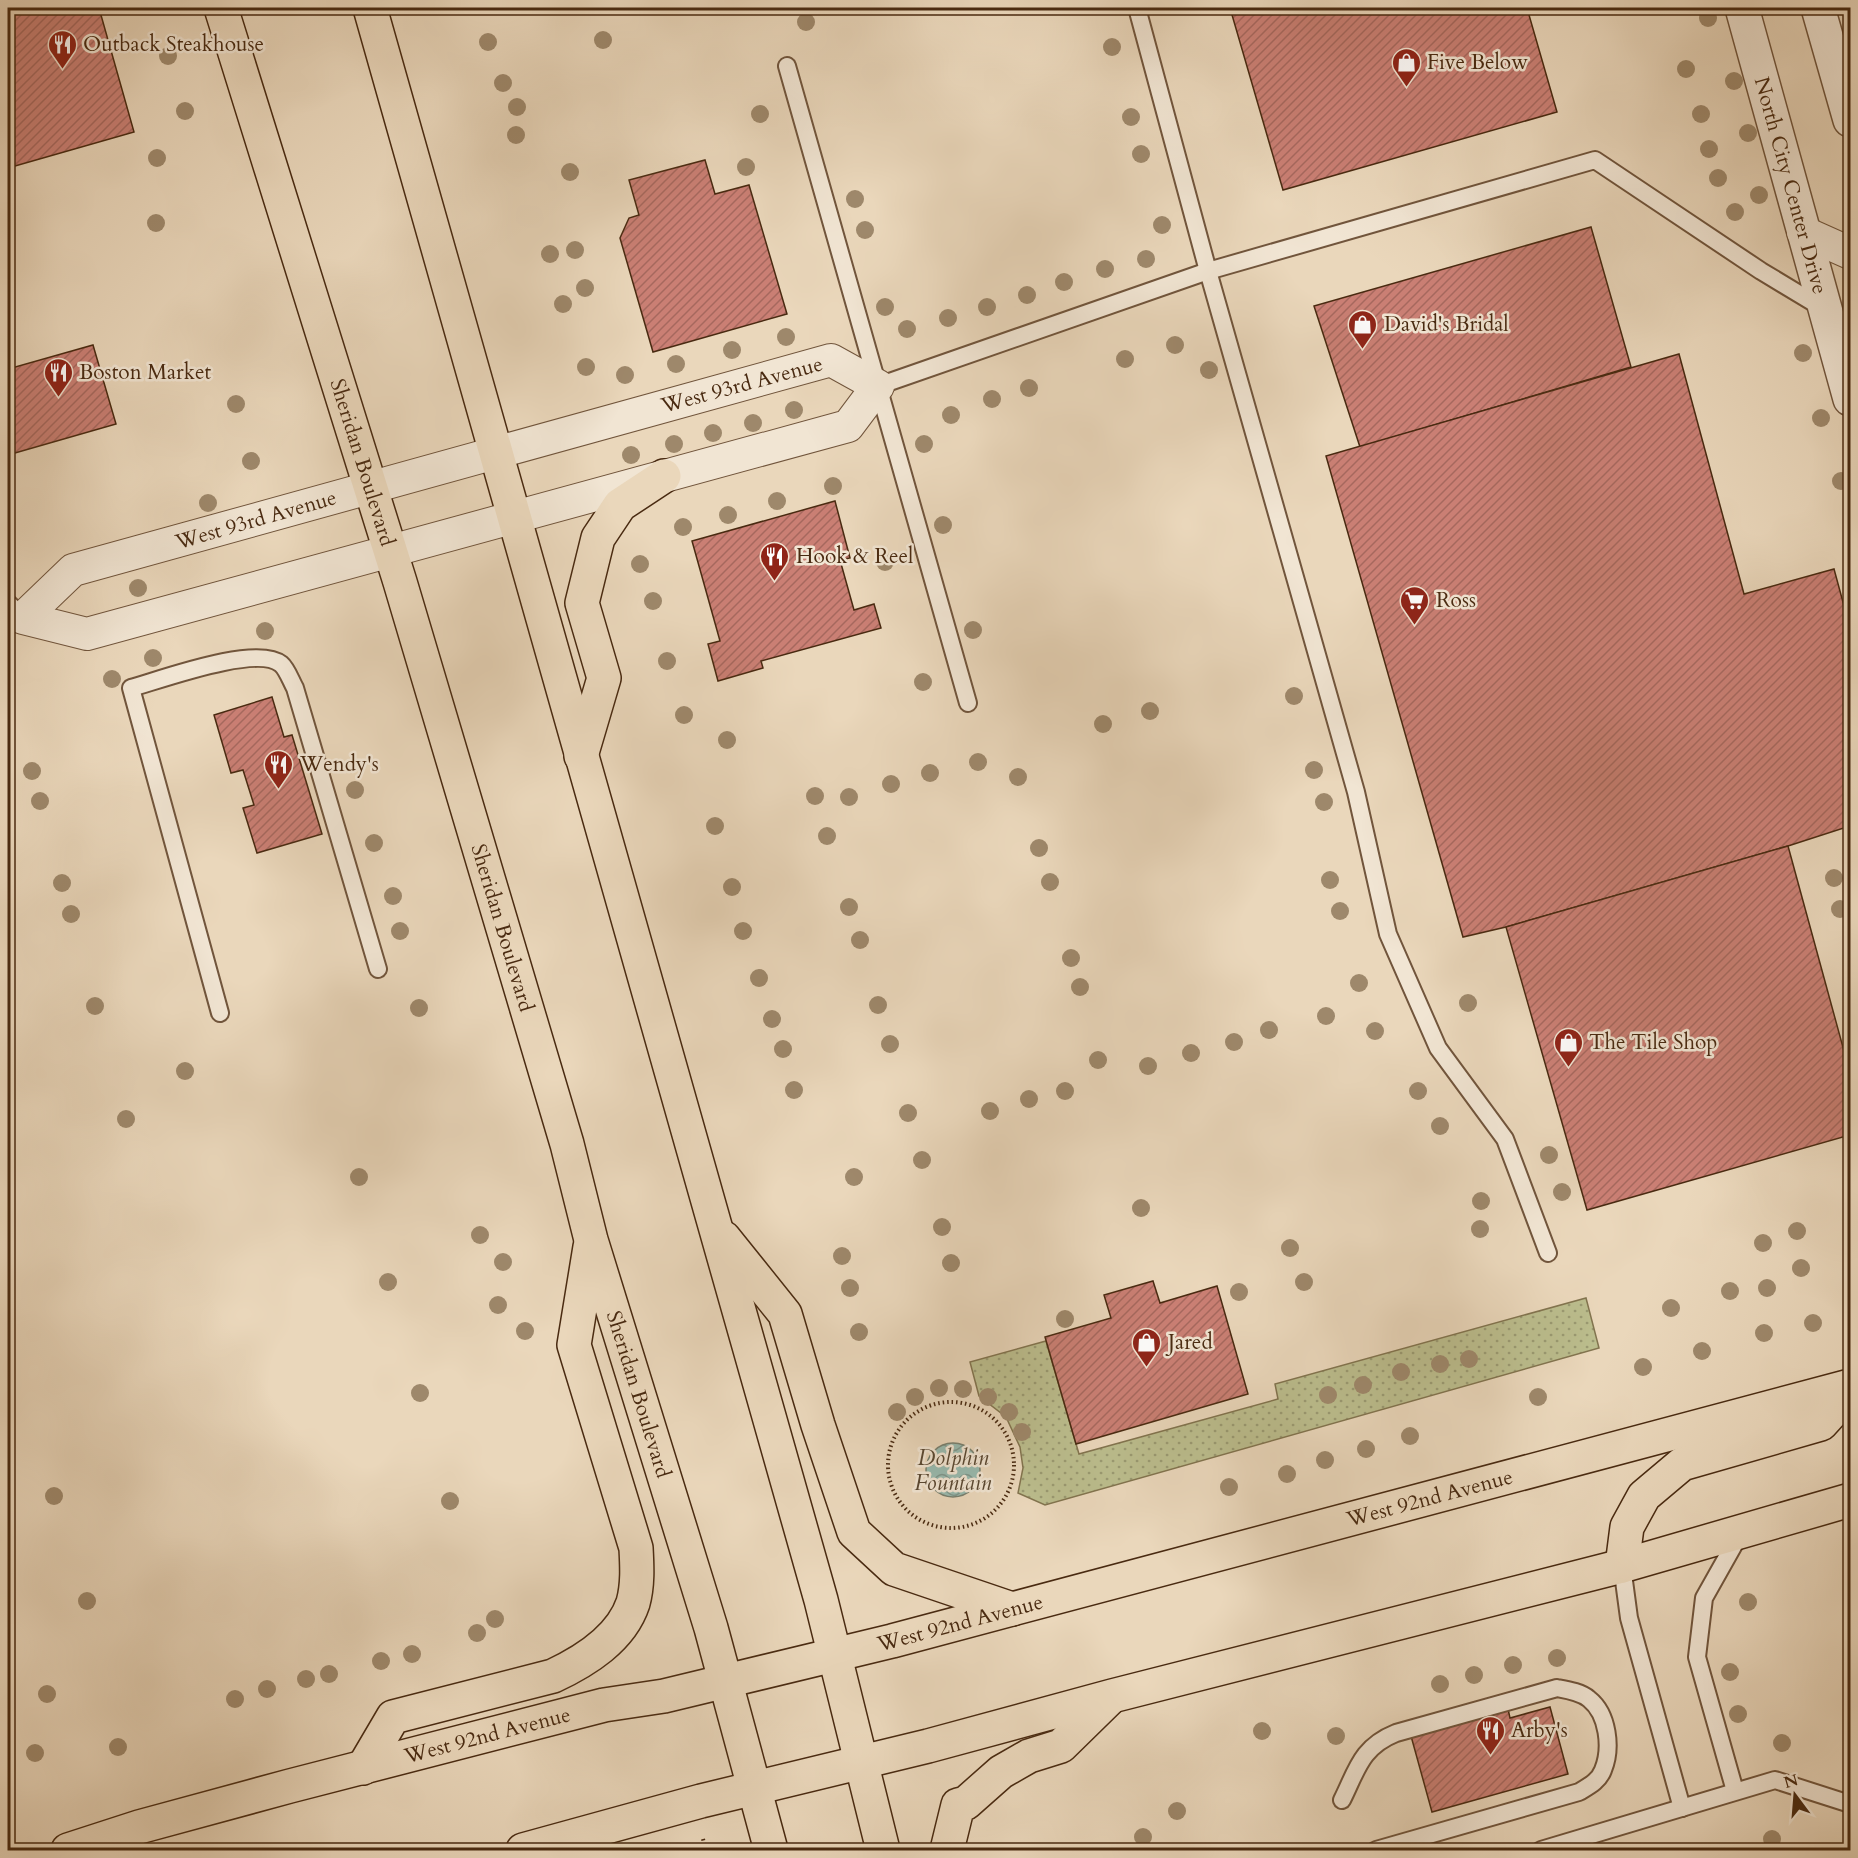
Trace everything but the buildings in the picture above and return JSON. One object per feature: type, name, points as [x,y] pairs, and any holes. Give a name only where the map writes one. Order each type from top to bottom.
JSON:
[{"type":"main road","name":"Sheridan Boulevard","points":[[221,8],[391,551],[567,1144],[591,1240],[711,1628],[771,1851]]},
{"type":"main road","points":[[370,8],[818,1589],[884,1851]]},
{"type":"main road","points":[[581,756],[604,678],[582,603],[598,538],[620,505],[664,476]]},
{"type":"main road","points":[[716,1227],[785,1314],[818,1425],[854,1532],[894,1569],[1012,1609]]},
{"type":"main road","points":[[363,1768],[393,1717],[553,1676],[577,1665],[613,1635],[626,1619],[633,1602],[637,1577],[636,1548],[574,1345],[591,1240]]},
{"type":"main road","name":"West 92nd Avenue","points":[[68,1851],[139,1827],[604,1705],[664,1696],[1012,1609],[1851,1386]]},
{"type":"main road","points":[[1622,1566],[1627,1527],[1644,1496],[1682,1464],[1821,1424],[1851,1392]]},
{"type":"main road","points":[[523,1851],[753,1788],[927,1746],[1112,1696],[1622,1566],[1851,1500]]},
{"type":"main road","points":[[947,1851],[958,1804],[966,1803],[1001,1772],[1029,1756],[1061,1746],[1112,1696]]},
{"type":"main road","points":[[114,1851],[139,1827]]},
{"type":"street","name":"North City Center Drive","points":[[1742,8],[1824,309],[1845,352],[1851,399]]},
{"type":"street","points":[[1818,8],[1851,120]]},
{"type":"street","points":[[1803,232],[1851,253]]},
{"type":"street","name":"West 93rd Avenue","points":[[831,360],[878,386],[848,426],[87,634],[13,615],[74,570],[831,360]]},
{"type":"lane","points":[[1137,8],[1208,271],[1356,792],[1388,934],[1438,1048],[1505,1139],[1548,1253]]},
{"type":"lane","points":[[787,66],[968,702]]},
{"type":"lane","points":[[878,386],[1208,271],[1595,160],[1761,271],[1824,309]]},
{"type":"lane","points":[[220,1013],[131,688],[233,659],[261,657],[281,663],[296,688],[378,969]]},
{"type":"lane","points":[[1735,1791],[1697,1658],[1704,1598],[1741,1533]]},
{"type":"lane","points":[[1622,1566],[1629,1618],[1682,1808]]},
{"type":"lane","points":[[1342,1800],[1370,1748],[1381,1739],[1395,1733],[1557,1688],[1589,1698],[1603,1721],[1608,1737],[1603,1771],[1594,1783],[1580,1792],[1377,1851]]},
{"type":"lane","points":[[1541,1851],[1775,1780],[1851,1804]]},
{"type":"path","points":[[952,1401],[979,1407],[1001,1425],[1013,1451],[1013,1480],[1000,1505],[977,1522],[950,1528],[922,1522],[900,1504],[888,1478],[888,1450],[901,1424],[924,1407],[952,1401]]},
{"type":"path","points":[[705,1851],[723,1845]]},
{"type":"green space","points":[[1586,1298],[1599,1348],[1045,1505],[1018,1493],[1023,1468],[1020,1447],[1006,1417],[979,1396],[970,1362],[1046,1341],[1079,1454],[1278,1399],[1275,1384]]},
{"type":"water","name":"Dolphin Fountain","points":[[953,1443],[963,1445],[972,1451],[978,1460],[980,1470],[978,1480],[972,1489],[963,1495],[953,1497],[943,1495],[934,1489],[928,1480],[926,1470],[928,1460],[934,1451],[943,1445]]},
{"type":"place","name":"Outback Steakhouse","points":[[62,70]]},
{"type":"place","name":"Five Below","points":[[1406,88]]},
{"type":"place","name":"David's Bridal","points":[[1363,350]]},
{"type":"place","name":"Boston Market","points":[[58,398]]},
{"type":"place","name":"Hook & Reel","points":[[775,582]]},
{"type":"place","name":"Ross","points":[[1415,626]]},
{"type":"place","name":"Wendy's","points":[[279,790]]},
{"type":"place","name":"The Tile Shop","points":[[1568,1068]]},
{"type":"place","name":"Jared","points":[[1147,1368]]},
{"type":"place","name":"Arby's","points":[[1490,1756]]}]
